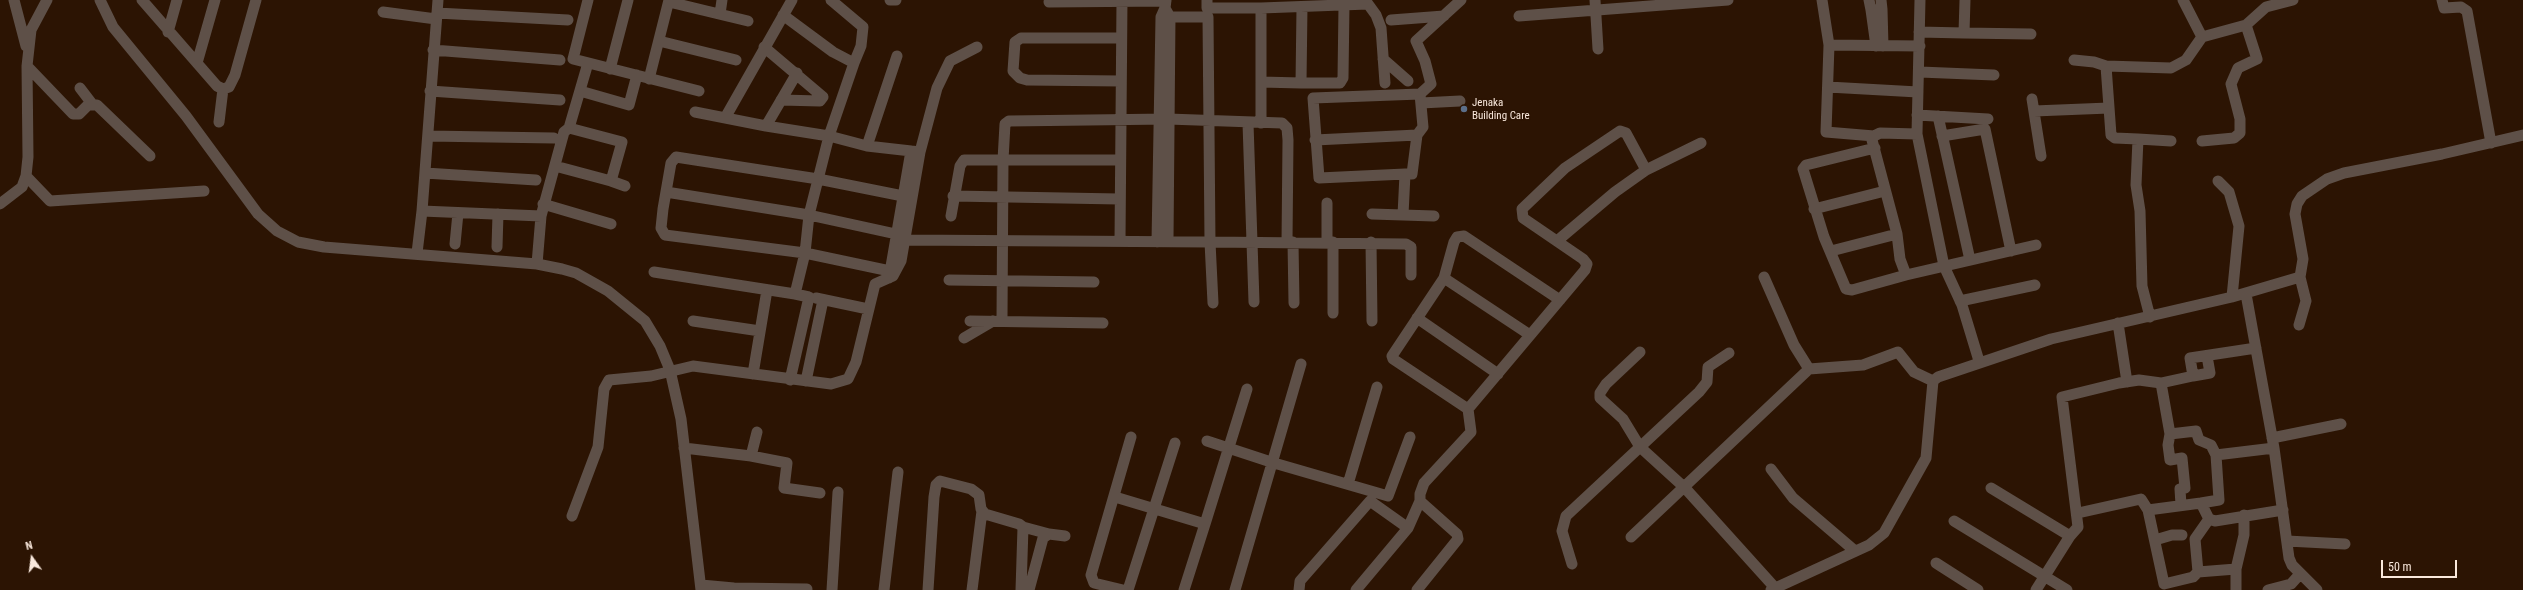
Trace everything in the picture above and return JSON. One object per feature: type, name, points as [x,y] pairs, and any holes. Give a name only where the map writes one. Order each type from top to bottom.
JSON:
[{"type":"street","points":[[14,0],[28,54]]},
{"type":"street","points":[[0,204],[22,187],[26,176],[28,157],[27,66],[30,30],[47,0]]},
{"type":"street","points":[[100,0],[113,27],[186,116],[265,222],[298,242],[367,252],[417,254],[537,264],[576,273],[594,282],[626,303],[645,321],[660,346],[670,370],[681,419],[701,588],[807,589]]},
{"type":"street","points":[[142,0],[168,32],[197,62],[217,86],[223,89],[229,87],[234,76],[256,0]]},
{"type":"street","points":[[168,32],[177,0]]},
{"type":"street","points":[[197,62],[215,0]]},
{"type":"street","points":[[417,254],[422,211],[438,0]]},
{"type":"street","points":[[588,0],[573,59],[699,91]]},
{"type":"street","points":[[610,69],[628,0]]},
{"type":"street","points":[[720,14],[722,0]]},
{"type":"street","points":[[725,118],[792,0]]},
{"type":"street","points":[[795,294],[804,253],[809,215],[829,136],[861,46],[862,24],[831,0]]},
{"type":"street","points":[[890,0],[896,0]]},
{"type":"street","points":[[1460,101],[1421,98],[1313,98],[1318,178],[1412,174],[1417,135],[1423,127],[1421,98],[1431,84],[1425,61],[1416,41],[1461,0]]},
{"type":"street","points":[[1519,16],[1595,4],[1728,0]]},
{"type":"street","points":[[1822,0],[1829,45],[1826,132],[1874,136],[1882,133],[1917,134]]},
{"type":"street","points":[[1920,0],[1920,72],[1917,134],[1944,266],[1960,301],[1979,361]]},
{"type":"street","points":[[1964,33],[1965,0]]},
{"type":"street","points":[[2183,0],[2202,36]]},
{"type":"street","points":[[2074,60],[2094,62],[2106,66],[2171,68],[2186,60],[2202,36],[2246,25],[2266,7],[2292,0]]},
{"type":"street","points":[[2442,0],[2444,8],[2461,7],[2467,11],[2491,143]]},
{"type":"street","points":[[649,79],[669,1],[682,2],[748,21]]},
{"type":"street","points":[[1120,241],[1119,199],[1122,1]]},
{"type":"street","points":[[1049,2],[1122,1],[1165,8],[1302,8],[1366,2],[1379,22],[1385,84]]},
{"type":"street","points":[[1595,4],[1598,49]]},
{"type":"street","points":[[1261,82],[1343,81],[1344,5]]},
{"type":"street","points":[[1876,5],[1879,46]]},
{"type":"street","points":[[1157,242],[1163,120],[1165,8]]},
{"type":"street","points":[[1207,8],[1210,242],[1213,303]]},
{"type":"street","points":[[1261,8],[1261,123]]},
{"type":"street","points":[[1301,82],[1302,8]]},
{"type":"street","points":[[382,12],[436,16],[568,20]]},
{"type":"street","points":[[783,15],[833,52],[854,63]]},
{"type":"street","points":[[1391,20],[1444,16]]},
{"type":"street","points":[[2202,141],[2234,138],[2240,133],[2240,119],[2231,84],[2238,68],[2256,61],[2258,57],[2246,25]]},
{"type":"street","points":[[1919,32],[2031,34]]},
{"type":"street","points":[[1121,38],[1021,38],[1015,42],[1013,71],[1016,75],[1027,80],[1121,80]]},
{"type":"street","points":[[659,40],[736,60]]},
{"type":"street","points":[[1829,45],[1920,46]]},
{"type":"street","points":[[764,47],[822,94],[822,100]]},
{"type":"street","points":[[572,516],[598,447],[604,388],[609,380],[651,376],[670,370],[693,366],[790,380],[831,384],[848,379],[856,362],[875,284],[896,271],[903,196],[937,88],[950,61],[977,47]]},
{"type":"street","points":[[434,50],[560,60]]},
{"type":"street","points":[[867,146],[897,56]]},
{"type":"street","points":[[1383,59],[1408,81]]},
{"type":"street","points":[[537,264],[543,204],[564,132],[569,128],[588,63]]},
{"type":"street","points":[[27,66],[74,114],[77,115],[85,107],[93,105],[99,107],[150,156]]},
{"type":"street","points":[[2106,66],[2113,137],[2138,140],[2171,141]]},
{"type":"street","points":[[1920,72],[1994,75]]},
{"type":"street","points":[[766,126],[797,73]]},
{"type":"street","points":[[580,91],[629,104],[637,76]]},
{"type":"street","points":[[1828,87],[1918,92]]},
{"type":"street","points":[[80,88],[93,105]]},
{"type":"street","points":[[218,122],[223,89]]},
{"type":"street","points":[[430,92],[560,100]]},
{"type":"street","points":[[2032,99],[2041,156]]},
{"type":"street","points":[[781,100],[822,100],[838,108]]},
{"type":"street","points":[[2034,111],[2109,108]]},
{"type":"street","points":[[695,112],[766,126],[829,136],[867,146],[916,151]]},
{"type":"street","points":[[1917,114],[1988,119]]},
{"type":"street","points":[[1938,116],[1970,260]]},
{"type":"street","points":[[1163,120],[1168,241]]},
{"type":"street","points":[[998,320],[1003,282],[1003,160],[1005,124],[1009,121],[1163,120],[1282,123],[1287,128],[1290,242],[1294,303]]},
{"type":"street","points":[[1248,123],[1254,302]]},
{"type":"street","points":[[569,128],[622,142],[611,181]]},
{"type":"street","points":[[1942,136],[1985,128],[2011,251]]},
{"type":"street","points":[[1356,590],[1408,528],[1420,501],[1420,494],[1424,483],[1470,432],[1468,409],[1587,266],[1583,259],[1524,218],[1522,211],[1565,168],[1620,132],[1626,133],[1646,170]]},
{"type":"street","points":[[1315,140],[1417,135]]},
{"type":"street","points":[[2299,325],[2306,301],[2300,277],[2303,259],[2295,209],[2302,196],[2312,187],[2344,173],[2523,135]]},
{"type":"street","points":[[428,136],[554,138]]},
{"type":"street","points":[[1874,136],[1872,140],[1897,234],[1900,259],[1906,275]]},
{"type":"street","points":[[2138,140],[2136,185],[2140,211],[2142,286],[2150,317]]},
{"type":"street","points":[[1557,241],[1615,192],[1646,170],[1702,143]]},
{"type":"street","points":[[1875,148],[1804,167],[1814,209],[1846,289],[1852,290],[1906,275],[2036,245]]},
{"type":"street","points":[[900,237],[916,151]]},
{"type":"street","points":[[889,274],[804,253],[665,235],[661,228],[671,163],[676,157],[818,179],[903,196]]},
{"type":"street","points":[[952,216],[953,196],[961,162],[964,160],[1120,160]]},
{"type":"street","points":[[555,166],[625,186]]},
{"type":"street","points":[[425,173],[536,180]]},
{"type":"street","points":[[1403,215],[1405,174]]},
{"type":"street","points":[[26,176],[50,201],[204,191]]},
{"type":"street","points":[[2218,181],[2232,198],[2239,226],[2232,297]]},
{"type":"street","points":[[1814,209],[1886,191]]},
{"type":"street","points":[[666,192],[809,215],[900,237],[1157,242],[1371,242],[1410,245],[1411,275]]},
{"type":"street","points":[[953,196],[1119,199]]},
{"type":"street","points":[[543,204],[611,224]]},
{"type":"street","points":[[1327,204],[1330,242],[1332,313]]},
{"type":"street","points":[[422,211],[541,216]]},
{"type":"street","points":[[455,244],[458,213]]},
{"type":"street","points":[[497,247],[498,214]]},
{"type":"street","points":[[1372,214],[1434,216]]},
{"type":"street","points":[[1831,252],[1897,234]]},
{"type":"street","points":[[1468,409],[1393,359],[1393,352],[1444,278],[1454,242],[1457,237],[1464,236],[1560,300]]},
{"type":"street","points":[[1371,242],[1372,321]]},
{"type":"street","points":[[654,272],[795,294],[868,309]]},
{"type":"street","points":[[1764,277],[1794,345],[1809,369]]},
{"type":"street","points":[[1631,537],[1809,369],[1863,365],[1898,352],[1901,353],[1914,372],[1932,380],[1979,361],[2051,339],[2246,294],[2300,277]]},
{"type":"street","points":[[1444,278],[1530,335]]},
{"type":"street","points":[[949,280],[1003,282],[1094,282]]},
{"type":"street","points":[[1960,301],[2035,285]]},
{"type":"street","points":[[753,374],[767,290]]},
{"type":"street","points":[[2246,294],[2273,443],[2290,563],[2317,590]]},
{"type":"street","points":[[790,380],[810,297]]},
{"type":"street","points":[[806,381],[823,300]]},
{"type":"street","points":[[1417,318],[1498,374]]},
{"type":"street","points":[[964,338],[998,320]]},
{"type":"street","points":[[970,321],[998,320],[1103,323]]},
{"type":"street","points":[[693,321],[760,331]]},
{"type":"street","points":[[2118,323],[2127,382]]},
{"type":"street","points":[[2193,376],[2190,358],[2256,348]]},
{"type":"street","points":[[1640,352],[1606,384],[1600,393],[1600,398],[1623,419],[1640,447],[1684,488],[1774,589],[1869,545],[1884,533],[1925,463],[1927,454],[1932,380]]},
{"type":"street","points":[[1572,564],[1562,531],[1566,516],[1704,386],[1709,366],[1729,353]]},
{"type":"street","points":[[2036,590],[2070,536],[2078,527],[2078,513],[2061,398],[2127,382],[2149,380],[2161,383],[2210,373],[2207,356]]},
{"type":"street","points":[[1235,590],[1274,463],[1301,364]]},
{"type":"street","points":[[2161,383],[2170,434],[2168,445],[2170,460],[2182,458],[2185,488],[2180,489],[2181,505]]},
{"type":"street","points":[[1348,484],[1377,387]]},
{"type":"street","points":[[1184,590],[1248,389]]},
{"type":"street","points":[[2216,455],[2273,443],[2341,424]]},
{"type":"street","points":[[2148,510],[2219,500],[2216,455],[2211,445],[2199,440],[2196,431],[2170,434]]},
{"type":"street","points":[[751,456],[757,432]]},
{"type":"street","points":[[1123,590],[1094,583],[1091,580],[1131,437]]},
{"type":"street","points":[[1208,441],[1274,463],[1388,496],[1410,437]]},
{"type":"street","points":[[1128,590],[1156,508],[1175,443]]},
{"type":"street","points":[[684,448],[751,456],[787,463],[784,488],[820,493]]},
{"type":"street","points":[[1771,470],[1794,498],[1855,551]]},
{"type":"street","points":[[884,590],[898,472]]},
{"type":"street","points":[[928,590],[934,497],[938,483],[943,481],[965,486],[977,492],[982,511],[972,590]]},
{"type":"street","points":[[1991,488],[2070,536]]},
{"type":"street","points":[[832,590],[838,492]]},
{"type":"street","points":[[1115,497],[1156,508],[1205,524]]},
{"type":"street","points":[[2078,513],[2141,499],[2148,510],[2164,584],[2193,577],[2198,572],[2236,569]]},
{"type":"street","points":[[1299,590],[1300,581],[1370,501],[1408,528]]},
{"type":"street","points":[[1417,590],[1458,539],[1458,534],[1420,501]]},
{"type":"street","points":[[2201,503],[2209,519],[2215,521],[2244,515],[2283,510]]},
{"type":"street","points":[[982,511],[1023,527],[1049,534],[1065,536]]},
{"type":"street","points":[[2236,590],[2236,569],[2244,535],[2244,515]]},
{"type":"street","points":[[2198,572],[2195,539],[2209,519]]},
{"type":"street","points":[[1954,521],[2045,575],[2067,590]]},
{"type":"street","points":[[1021,590],[1023,527]]},
{"type":"street","points":[[1029,590],[1040,545],[1045,536],[1049,534]]},
{"type":"street","points":[[2154,540],[2172,535],[2182,535]]},
{"type":"street","points":[[2287,541],[2345,544]]},
{"type":"street","points":[[1936,563],[1978,590]]},
{"type":"street","points":[[2268,590],[2290,584],[2300,574]]},
{"type":"place","name":"Jenaka Building Care","points":[[1464,109]]}]
